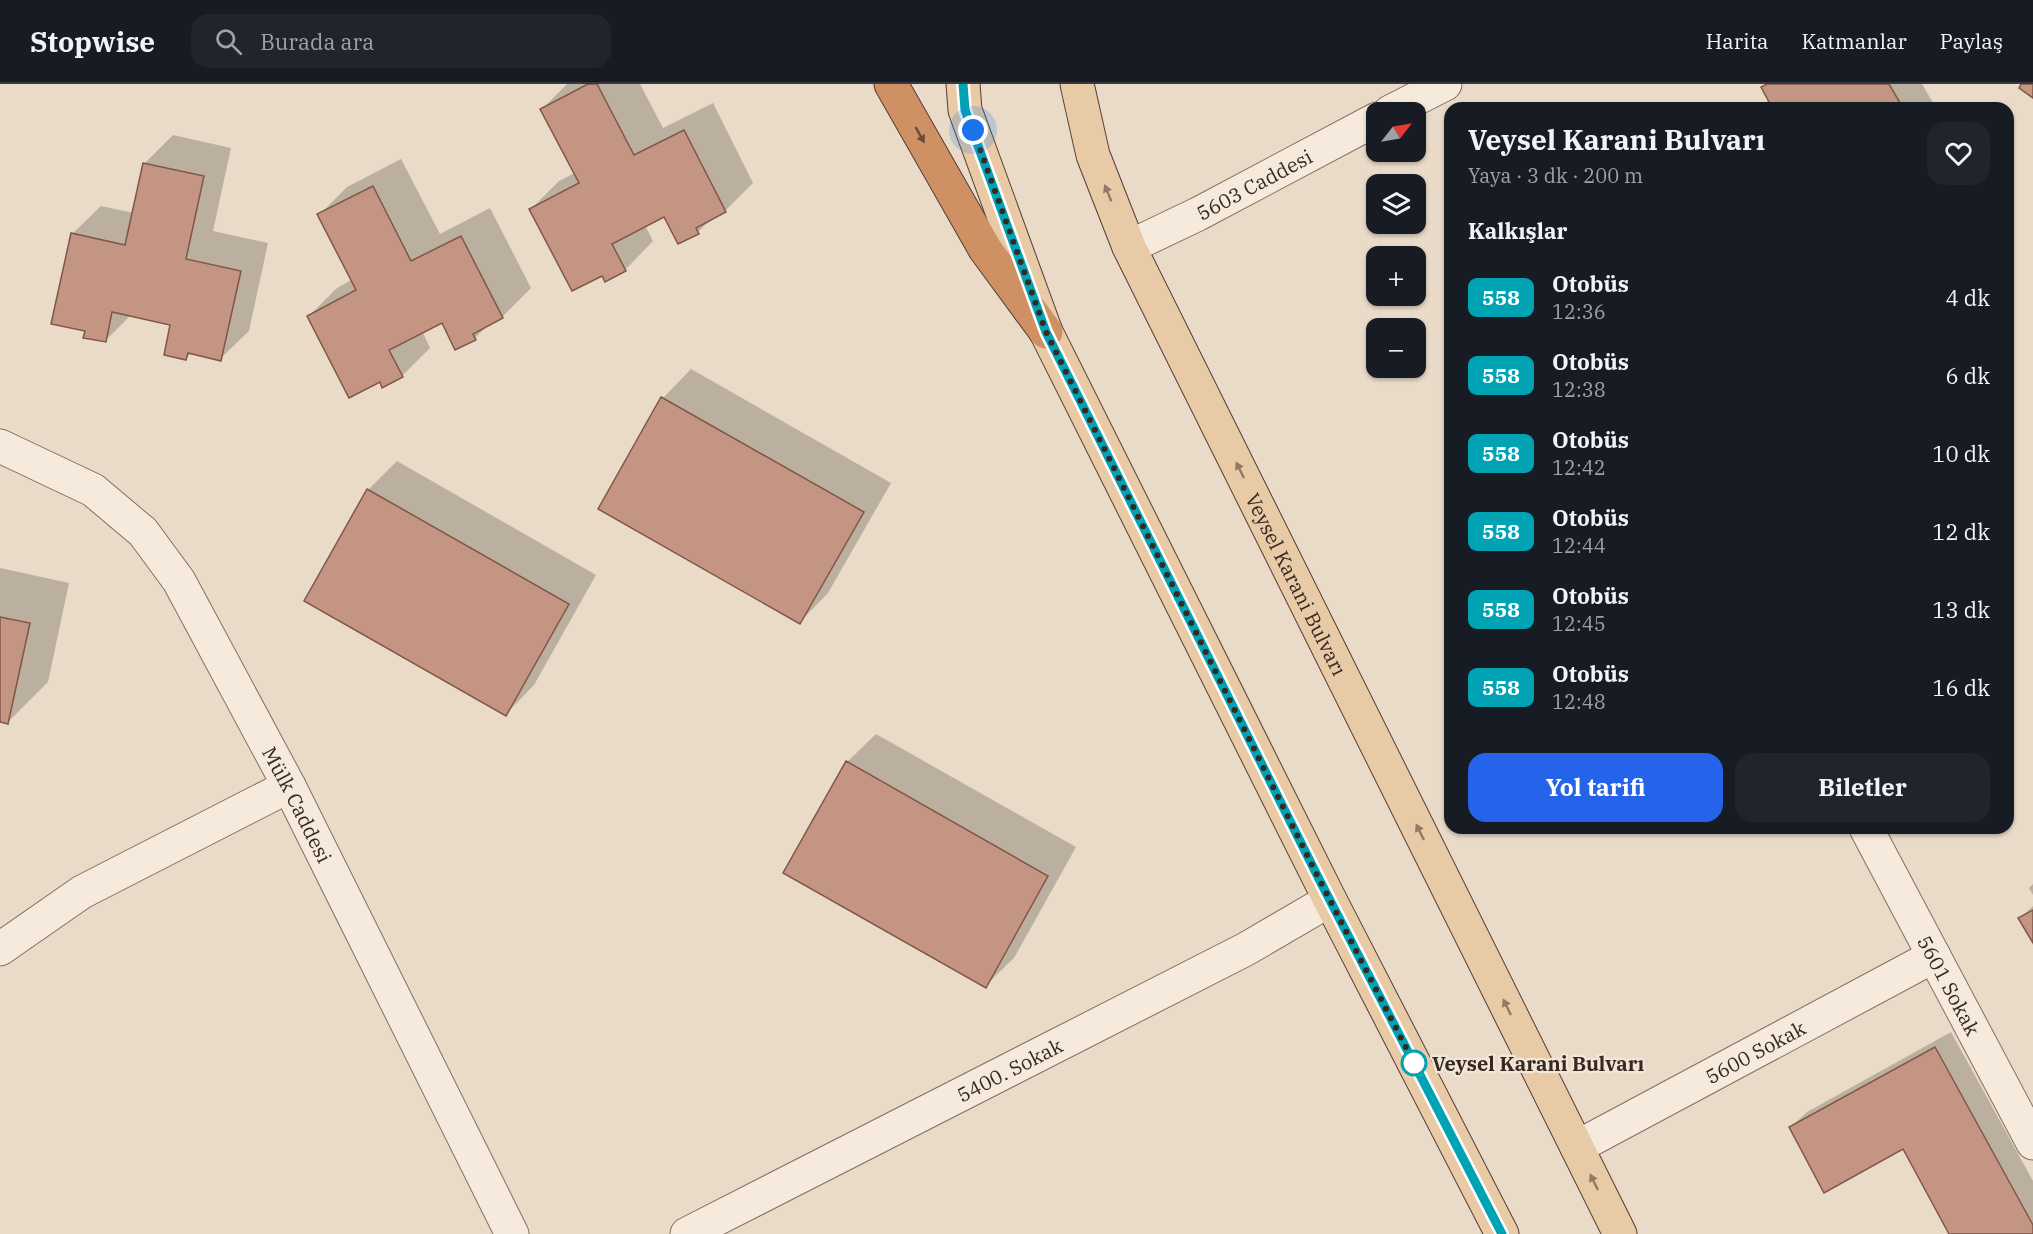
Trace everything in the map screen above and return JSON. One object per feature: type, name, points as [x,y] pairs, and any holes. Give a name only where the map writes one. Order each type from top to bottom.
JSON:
[{"type":"highway","points":[[891,84],[985,249],[1046,332]]},
{"type":"main road","points":[[963,84],[965,110],[1046,332],[1330,900],[1502,1234]]},
{"type":"main road","name":"Veysel Karani Bulvarı","points":[[1077,84],[1093,155],[1129,248],[1620,1234]]},
{"type":"street","points":[[1410,102],[1445,84]]},
{"type":"street","name":"5603 Caddesi","points":[[1129,248],[1366,125]]},
{"type":"street","name":"Mülk Caddesi","points":[[0,446],[93,490],[143,532],[179,581],[289,786],[512,1234]]},
{"type":"street","points":[[0,949],[81,892],[289,786]]},
{"type":"street","name":"5601 Sokak","points":[[1869,834],[2033,1143]]},
{"type":"street","name":"5400. Sokak","points":[[687,1234],[1246,949],[1330,900]]},
{"type":"street","name":"5600 Sokak","points":[[1577,1147],[1934,956]]},
{"type":"building","points":[[588,84],[597,84],[634,155],[684,130],[726,212],[696,228],[699,234],[678,244],[664,217],[612,244],[626,271],[605,282],[602,276],[572,291],[529,209],[579,183],[540,109]]},
{"type":"building","points":[[1767,84],[1889,84],[1900,102],[1769,102],[1761,87]]},
{"type":"building","points":[[2021,84],[2033,84],[2033,98],[2019,88]]},
{"type":"building","points":[[143,163],[204,176],[186,259],[241,271],[221,361],[188,353],[186,360],[164,355],[170,325],[112,312],[106,342],[83,338],[85,331],[51,324],[71,233],[125,245]]},
{"type":"building","points":[[373,186],[411,261],[461,236],[503,318],[473,334],[476,340],[455,350],[442,323],[389,350],[403,377],[382,388],[380,382],[349,398],[307,316],[356,290],[317,214]]},
{"type":"building","points":[[661,397],[864,512],[800,624],[598,509]]},
{"type":"building","points":[[367,489],[569,604],[506,716],[304,601]]},
{"type":"building","points":[[0,617],[30,623],[8,724],[0,722]]},
{"type":"building","points":[[846,761],[1048,876],[986,988],[783,873]]},
{"type":"building","points":[[2033,910],[2033,943],[2018,918]]},
{"type":"building","points":[[1935,1047],[2033,1225],[2033,1234],[1949,1234],[1903,1149],[1824,1193],[1789,1127]]},
{"type":"bus line","name":"558","points":[[963,84],[965,110],[1046,332],[1319,879],[1502,1234]]},
{"type":"place","name":"Veysel Karani Bulvarı","points":[[1414,1063]]},
{"type":"route","points":[[973,130],[1046,332],[1319,879],[1416,1067],[1414,1063]]}]
